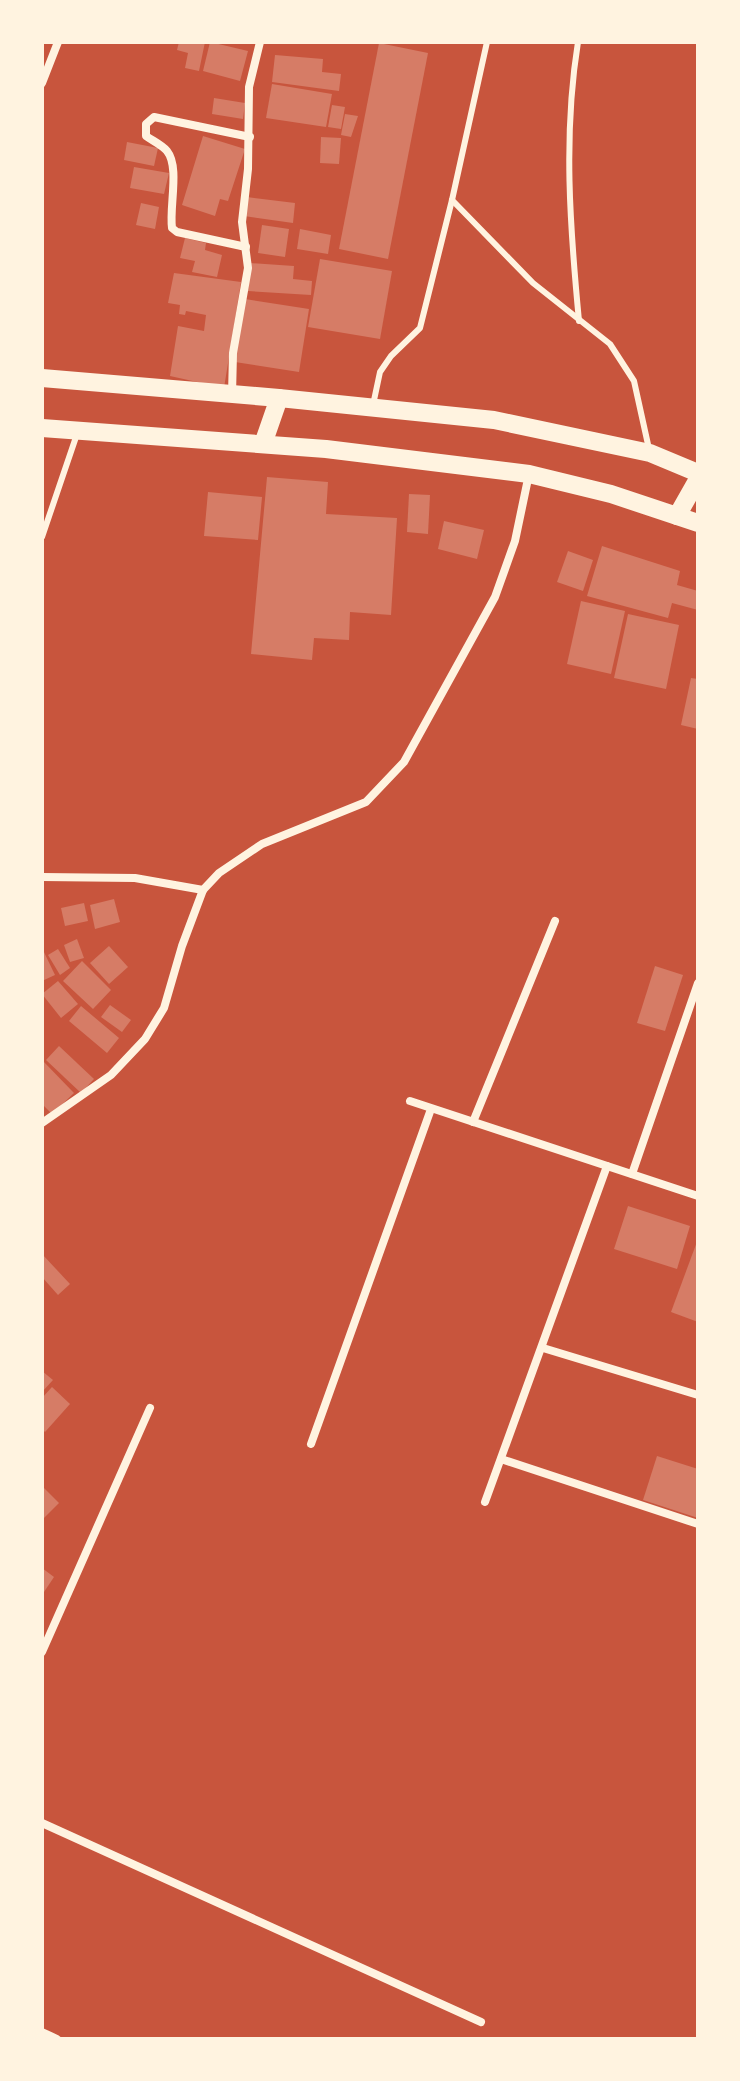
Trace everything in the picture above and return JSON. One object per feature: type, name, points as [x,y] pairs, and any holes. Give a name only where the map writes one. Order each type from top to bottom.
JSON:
[{"type":"main road","points":[[42,378],[494,420],[650,453],[698,473]]},
{"type":"main road","points":[[263,444],[279,398]]},
{"type":"main road","points":[[42,428],[326,449],[529,474],[611,494],[698,523]]},
{"type":"main road","points":[[677,516],[698,479]]},
{"type":"street","points":[[42,83],[58,42]]},
{"type":"street","points":[[232,396],[233,353],[248,268],[242,222],[250,137],[249,87],[260,42]]},
{"type":"street","points":[[246,247],[177,232],[172,228],[173,161],[166,150],[146,136],[146,124],[154,117],[250,137]]},
{"type":"street","points":[[42,1123],[94,1089],[145,1039],[164,1008],[203,890],[219,873],[262,844],[366,802],[404,762],[495,597],[515,541],[529,474]]},
{"type":"street","points":[[42,877],[135,878],[203,890]]},
{"type":"street","points":[[473,1122],[555,921]]},
{"type":"street","points":[[632,1174],[698,983]]},
{"type":"street","points":[[410,1101],[698,1196]]},
{"type":"street","points":[[311,1444],[431,1109]]},
{"type":"street","points":[[485,1502],[607,1166]]},
{"type":"street","points":[[543,1348],[698,1395]]},
{"type":"street","points":[[42,1652],[150,1408]]},
{"type":"street","points":[[501,1459],[698,1524]]},
{"type":"street","points":[[42,1823],[481,2022]]},
{"type":"street","points":[[42,2032],[57,2039]]},
{"type":"lane","points":[[372,409],[380,372],[391,356],[420,328],[487,42]]},
{"type":"lane","points":[[578,42],[568,174],[579,321]]},
{"type":"lane","points":[[452,200],[533,283],[610,344],[634,381],[650,453]]},
{"type":"lane","points":[[42,537],[78,430]]},
{"type":"building","points":[[179,42],[205,42],[199,71],[185,68],[188,53],[177,50]]},
{"type":"building","points":[[210,42],[248,51],[240,81],[203,71]]},
{"type":"building","points":[[379,43],[428,53],[388,259],[339,249]]},
{"type":"building","points":[[275,55],[323,59],[322,72],[341,74],[339,91],[272,82]]},
{"type":"building","points":[[272,84],[332,94],[326,127],[266,118]]},
{"type":"building","points":[[214,98],[245,103],[243,119],[212,114]]},
{"type":"building","points":[[332,105],[345,107],[341,129],[328,127]]},
{"type":"building","points":[[345,114],[358,116],[351,137],[341,135]]},
{"type":"building","points":[[203,136],[245,149],[228,201],[220,199],[215,216],[182,205]]},
{"type":"building","points":[[321,137],[341,138],[339,164],[320,163]]},
{"type":"building","points":[[127,142],[158,148],[154,166],[124,160]]},
{"type":"building","points":[[134,167],[169,173],[164,194],[130,188]]},
{"type":"building","points":[[247,197],[295,203],[293,223],[244,216]]},
{"type":"building","points":[[141,203],[159,207],[155,229],[136,225]]},
{"type":"building","points":[[262,225],[289,229],[285,257],[258,253]]},
{"type":"building","points":[[300,229],[331,235],[328,254],[297,249]]},
{"type":"building","points":[[185,238],[206,243],[205,250],[222,255],[217,277],[192,272],[195,261],[180,258]]},
{"type":"building","points":[[320,259],[392,271],[380,339],[308,327]]},
{"type":"building","points":[[250,263],[294,266],[293,279],[312,281],[311,295],[248,291]]},
{"type":"building","points":[[174,273],[241,282],[224,388],[170,376],[178,326],[204,331],[206,315],[186,311],[185,315],[179,314],[180,305],[168,303]]},
{"type":"building","points":[[245,299],[309,309],[299,372],[235,362]]},
{"type":"building","points":[[267,477],[328,482],[326,514],[397,518],[391,615],[350,612],[349,640],[314,638],[312,660],[251,654]]},
{"type":"building","points":[[208,492],[262,497],[258,540],[204,536]]},
{"type":"building","points":[[409,494],[430,495],[428,534],[407,532]]},
{"type":"building","points":[[444,521],[484,530],[477,559],[438,549]]},
{"type":"building","points":[[602,546],[680,571],[677,585],[698,591],[698,610],[672,603],[668,618],[587,596]]},
{"type":"building","points":[[568,551],[593,560],[583,591],[557,582]]},
{"type":"building","points":[[581,601],[625,611],[611,674],[567,664]]},
{"type":"building","points":[[628,614],[679,625],[666,689],[614,678]]},
{"type":"building","points":[[691,678],[698,679],[698,729],[681,725]]},
{"type":"building","points":[[114,899],[120,922],[95,929],[90,905]]},
{"type":"building","points":[[84,903],[88,921],[65,926],[61,908]]},
{"type":"building","points":[[77,939],[84,958],[70,962],[64,945]]},
{"type":"building","points":[[109,946],[128,967],[109,984],[90,963]]},
{"type":"building","points":[[42,948],[55,975],[42,981]]},
{"type":"building","points":[[58,949],[70,968],[60,975],[48,955]]},
{"type":"building","points":[[82,961],[111,990],[93,1009],[63,981]]},
{"type":"building","points":[[655,966],[683,975],[665,1031],[637,1023]]},
{"type":"building","points":[[58,981],[78,1004],[61,1018],[42,994]]},
{"type":"building","points":[[110,1005],[131,1020],[122,1032],[101,1017]]},
{"type":"building","points":[[81,1006],[119,1038],[107,1053],[69,1021]]},
{"type":"building","points":[[59,1046],[94,1079],[81,1093],[46,1060]]},
{"type":"building","points":[[42,1060],[74,1093],[52,1114],[42,1104]]},
{"type":"building","points":[[628,1206],[690,1226],[677,1269],[614,1249]]},
{"type":"building","points":[[698,1239],[698,1322],[671,1312]]},
{"type":"building","points":[[42,1254],[70,1284],[58,1295],[42,1277]]},
{"type":"building","points":[[42,1371],[53,1380],[42,1392]]},
{"type":"building","points":[[52,1387],[70,1404],[45,1432],[42,1429],[42,1398]]},
{"type":"building","points":[[657,1456],[698,1469],[698,1518],[643,1500]]},
{"type":"building","points":[[42,1486],[59,1503],[42,1520]]},
{"type":"building","points":[[42,1568],[54,1577],[42,1595]]}]
